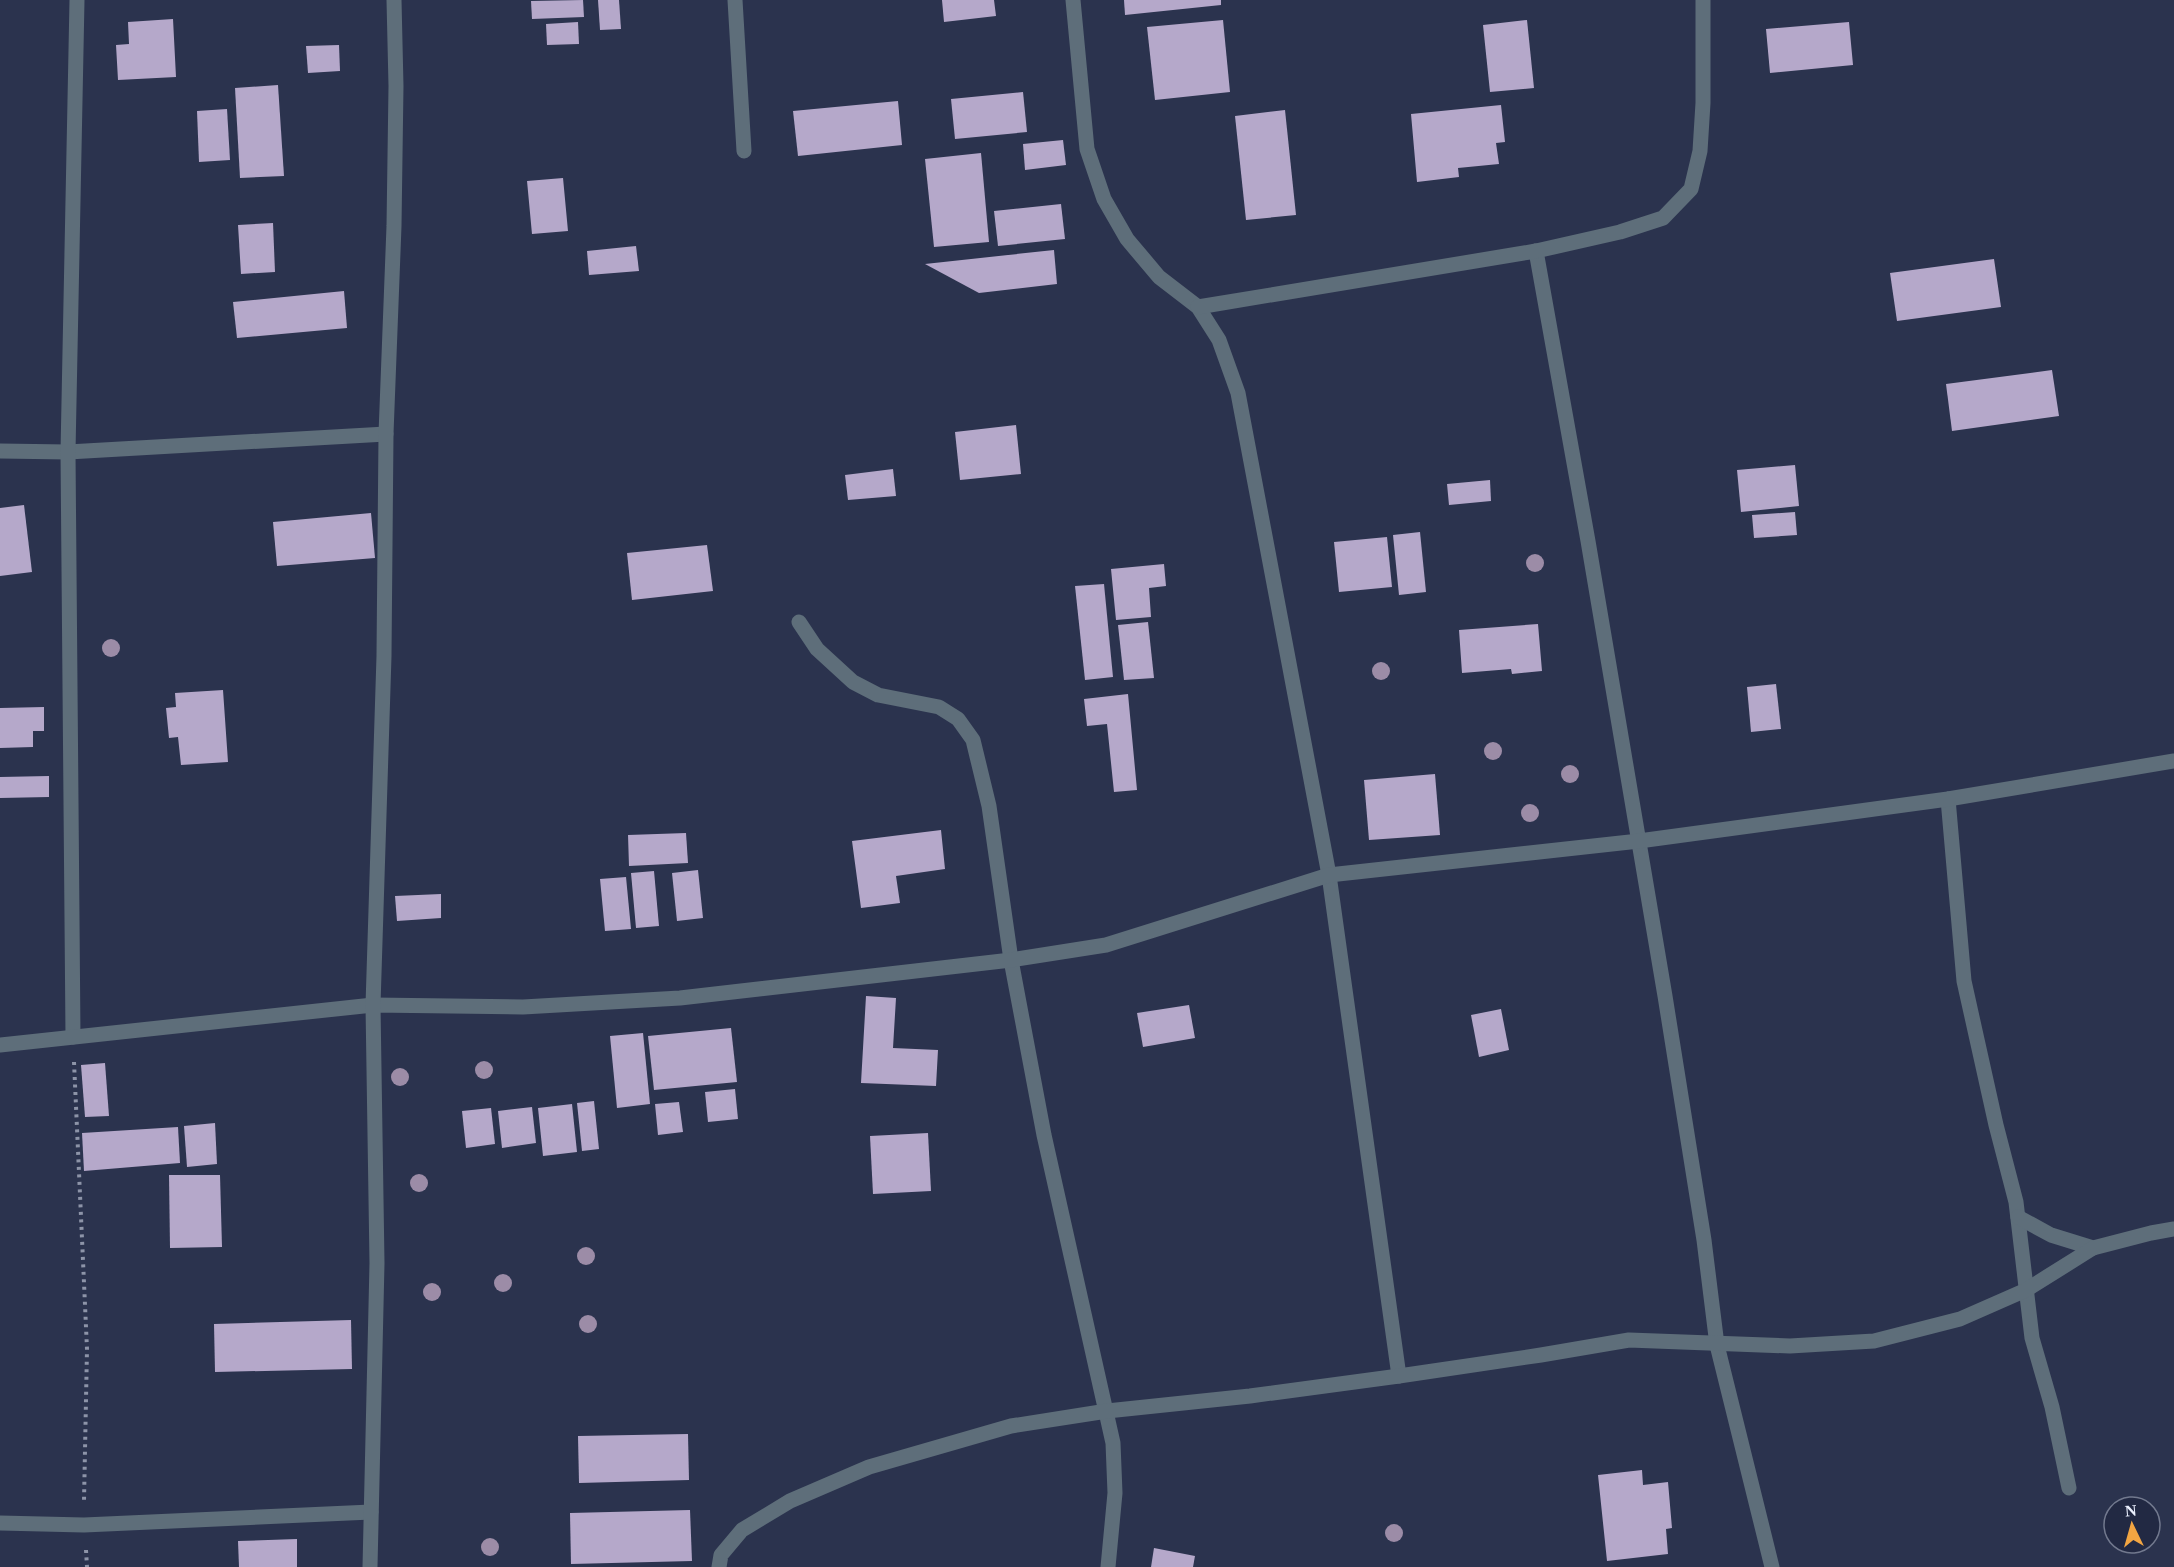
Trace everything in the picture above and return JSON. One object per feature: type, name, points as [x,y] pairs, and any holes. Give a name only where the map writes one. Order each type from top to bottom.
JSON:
[{"type":"street","points":[[73,1037],[68,452],[77,0]]},
{"type":"street","points":[[370,1567],[377,1263],[373,1005],[384,656],[386,434],[394,226],[396,87],[394,0]]},
{"type":"street","points":[[735,0],[744,151]]},
{"type":"street","points":[[1073,0],[1087,149],[1104,199],[1127,239],[1159,277],[1198,307],[1219,340],[1238,393],[1329,875],[1399,1376]]},
{"type":"street","points":[[1198,307],[1536,251],[1620,232],[1663,218],[1691,189],[1700,151],[1703,103],[1703,0]]},
{"type":"street","points":[[1536,251],[1639,841],[1704,1240],[1717,1345],[1772,1567]]},
{"type":"street","points":[[0,451],[68,452],[386,434]]},
{"type":"street","points":[[799,622],[817,649],[854,682],[878,694],[939,707],[958,719],[973,740],[989,806],[1011,960],[1044,1135],[1113,1443],[1115,1493],[1108,1567]]},
{"type":"street","points":[[0,1045],[373,1005],[523,1007],[680,998],[1011,960],[1106,945],[1329,875],[1639,841],[1948,799],[2174,761]]},
{"type":"street","points":[[1948,799],[1964,981],[2018,1217],[2032,1338],[2052,1407],[2069,1488]]},
{"type":"street","points":[[2018,1217],[2051,1235],[2093,1248]]},
{"type":"street","points":[[719,1567],[722,1555],[742,1530],[790,1501],[869,1467],[1011,1426],[1107,1411],[1250,1396],[1399,1376],[1629,1340],[1790,1346],[1874,1341],[1960,1319],[2025,1290],[2093,1248],[2174,1229]]},
{"type":"street","points":[[0,1523],[84,1525],[371,1512]]},
{"type":"path","points":[[73,1037],[87,1349],[84,1525],[87,1567]]},
{"type":"building","points":[[583,0],[584,17],[532,19],[531,1]]},
{"type":"building","points":[[598,0],[619,0],[621,29],[600,30]]},
{"type":"building","points":[[942,0],[994,0],[996,16],[944,22]]},
{"type":"building","points":[[1124,0],[1221,0],[1221,5],[1125,15]]},
{"type":"building","points":[[173,19],[176,77],[118,80],[116,45],[129,44],[128,22]]},
{"type":"building","points":[[1223,20],[1230,92],[1155,100],[1147,27]]},
{"type":"building","points":[[1527,20],[1534,88],[1490,92],[1483,25]]},
{"type":"building","points":[[578,22],[579,44],[547,45],[546,24]]},
{"type":"building","points":[[1849,22],[1853,65],[1770,73],[1766,29]]},
{"type":"building","points":[[339,45],[340,71],[308,73],[306,46]]},
{"type":"building","points":[[278,85],[284,176],[240,178],[235,88]]},
{"type":"building","points":[[1023,92],[1027,132],[955,139],[951,99]]},
{"type":"building","points":[[898,101],[902,145],[798,156],[793,111]]},
{"type":"building","points":[[1501,105],[1505,142],[1496,143],[1499,164],[1458,168],[1459,177],[1417,182],[1411,114]]},
{"type":"building","points":[[227,109],[230,160],[199,162],[197,111]]},
{"type":"building","points":[[1285,110],[1296,215],[1246,220],[1235,116]]},
{"type":"building","points":[[1063,140],[1066,165],[1025,170],[1023,144]]},
{"type":"building","points":[[981,153],[989,242],[934,247],[925,159]]},
{"type":"building","points":[[563,178],[568,231],[532,234],[527,181]]},
{"type":"building","points":[[1061,204],[1065,239],[998,246],[994,211]]},
{"type":"building","points":[[273,223],[275,272],[241,274],[238,225]]},
{"type":"building","points":[[636,246],[639,271],[589,275],[587,251]]},
{"type":"building","points":[[1054,250],[1057,284],[979,293],[925,264]]},
{"type":"building","points":[[1994,259],[2001,307],[1897,321],[1890,273]]},
{"type":"building","points":[[344,291],[347,328],[237,338],[233,302]]},
{"type":"building","points":[[2052,370],[2059,416],[1952,431],[1946,384]]},
{"type":"building","points":[[1016,425],[1021,474],[960,480],[955,432]]},
{"type":"building","points":[[1795,465],[1799,506],[1741,512],[1737,470]]},
{"type":"building","points":[[893,469],[896,496],[848,500],[845,475]]},
{"type":"building","points":[[1490,480],[1491,501],[1449,505],[1447,484]]},
{"type":"building","points":[[24,505],[32,572],[0,576],[0,508]]},
{"type":"building","points":[[1795,512],[1797,535],[1754,538],[1752,515]]},
{"type":"building","points":[[371,513],[375,558],[277,566],[273,522]]},
{"type":"building","points":[[1420,532],[1426,592],[1399,595],[1393,535]]},
{"type":"building","points":[[1387,537],[1392,587],[1339,592],[1334,542]]},
{"type":"building","points":[[707,545],[713,591],[632,600],[627,553]]},
{"type":"building","points":[[1164,564],[1166,586],[1149,588],[1151,617],[1116,620],[1111,569]]},
{"type":"building","points":[[1104,584],[1113,677],[1085,680],[1075,586]]},
{"type":"building","points":[[1148,622],[1154,678],[1124,680],[1118,625]]},
{"type":"building","points":[[1538,624],[1542,671],[1512,674],[1511,669],[1462,673],[1459,630]]},
{"type":"building","points":[[1776,684],[1781,729],[1751,732],[1747,687]]},
{"type":"building","points":[[223,690],[228,762],[181,765],[178,737],[169,738],[166,708],[176,707],[175,693]]},
{"type":"building","points":[[1128,694],[1137,790],[1114,792],[1107,724],[1087,726],[1084,699]]},
{"type":"building","points":[[44,707],[44,731],[33,731],[33,747],[0,748],[0,708]]},
{"type":"building","points":[[1435,774],[1440,835],[1369,840],[1364,780]]},
{"type":"building","points":[[49,776],[49,797],[0,798],[0,777]]},
{"type":"building","points":[[941,830],[945,869],[896,876],[900,903],[861,908],[852,841]]},
{"type":"building","points":[[686,833],[688,863],[629,866],[628,835]]},
{"type":"building","points":[[698,870],[703,918],[677,921],[672,873]]},
{"type":"building","points":[[654,871],[659,926],[636,928],[631,873]]},
{"type":"building","points":[[626,877],[631,929],[605,931],[600,879]]},
{"type":"building","points":[[441,894],[441,918],[397,921],[395,896]]},
{"type":"building","points":[[866,996],[896,998],[893,1048],[938,1050],[936,1086],[861,1083]]},
{"type":"building","points":[[1189,1005],[1195,1038],[1143,1047],[1137,1013]]},
{"type":"building","points":[[1501,1009],[1509,1050],[1479,1057],[1471,1015]]},
{"type":"building","points":[[731,1028],[737,1082],[654,1090],[648,1036]]},
{"type":"building","points":[[643,1033],[650,1104],[617,1108],[610,1036]]},
{"type":"building","points":[[105,1063],[109,1116],[85,1117],[81,1065]]},
{"type":"building","points":[[735,1089],[738,1119],[708,1122],[705,1092]]},
{"type":"building","points":[[594,1101],[599,1149],[582,1151],[577,1103]]},
{"type":"building","points":[[679,1102],[683,1132],[658,1135],[655,1104]]},
{"type":"building","points":[[572,1104],[577,1152],[543,1156],[538,1108]]},
{"type":"building","points":[[532,1107],[536,1143],[502,1148],[498,1111]]},
{"type":"building","points":[[491,1108],[495,1144],[466,1148],[462,1111]]},
{"type":"building","points":[[215,1123],[217,1164],[187,1167],[184,1126]]},
{"type":"building","points":[[178,1127],[180,1163],[84,1171],[82,1133]]},
{"type":"building","points":[[928,1133],[931,1191],[873,1194],[870,1136]]},
{"type":"building","points":[[169,1175],[220,1175],[222,1247],[170,1248]]},
{"type":"building","points":[[351,1320],[352,1369],[215,1372],[214,1324]]},
{"type":"building","points":[[688,1434],[689,1480],[579,1483],[578,1436]]},
{"type":"building","points":[[1642,1470],[1643,1485],[1668,1482],[1672,1528],[1666,1529],[1668,1554],[1607,1561],[1598,1475]]},
{"type":"building","points":[[690,1510],[692,1561],[571,1564],[570,1513]]},
{"type":"building","points":[[297,1539],[297,1567],[239,1567],[238,1541]]},
{"type":"building","points":[[1154,1548],[1195,1556],[1193,1567],[1151,1567]]}]
